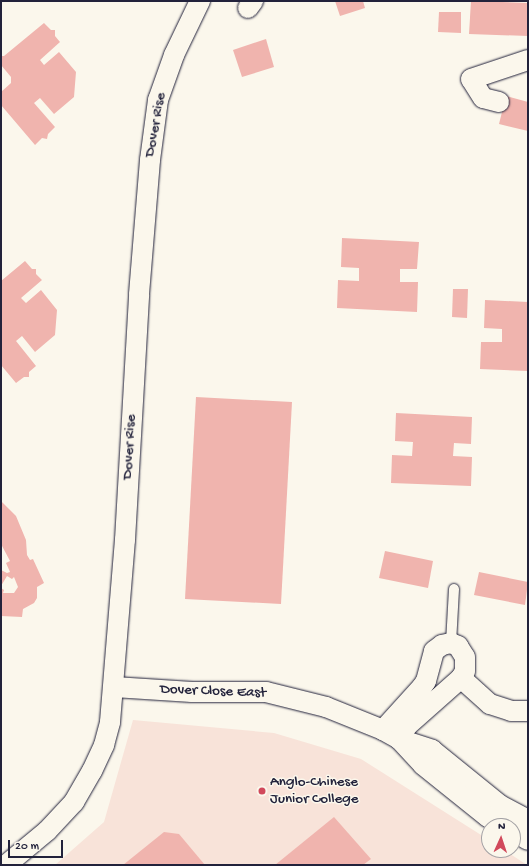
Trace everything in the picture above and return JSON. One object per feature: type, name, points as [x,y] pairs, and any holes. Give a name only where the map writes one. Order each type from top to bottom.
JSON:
[{"type":"street","name":"Dover Rise","points":[[6,865],[47,831],[74,802],[92,771],[104,745],[110,722],[125,540],[141,260],[150,176],[150,160],[158,100],[174,55],[200,1]]},
{"type":"street","points":[[499,102],[483,98],[471,79],[528,60]]},
{"type":"street","points":[[451,643],[463,652],[465,657],[465,671],[461,678],[407,726],[391,735],[426,681],[434,651],[442,645],[451,643]]},
{"type":"street","points":[[461,678],[490,704],[510,711],[528,711]]},
{"type":"street","name":"Dover Close East","points":[[114,687],[192,692],[266,692],[326,707],[391,735],[432,750],[500,805],[528,820]]},
{"type":"street","name":"Dover Close East","points":[[391,735],[423,765],[490,818]]},
{"type":"lane","points":[[451,643],[454,589]]},
{"type":"shaded area","name":"Anglo-Chinese Junior College","points":[[133,720],[274,733],[361,759],[481,835],[481,858],[516,858],[527,865],[55,865],[104,822]]},
{"type":"building","points":[[335,1],[363,1],[365,8],[340,16]]},
{"type":"building","points":[[471,1],[528,3],[528,36],[469,34]]},
{"type":"building","points":[[439,12],[461,12],[461,33],[438,32]]},
{"type":"building","points":[[44,23],[51,30],[55,30],[55,36],[60,42],[40,60],[44,65],[59,52],[76,72],[74,97],[54,114],[40,98],[34,103],[55,127],[48,134],[47,139],[42,138],[35,145],[1,105],[1,92],[11,83],[11,77],[1,65],[1,56],[4,56]]},
{"type":"building","points":[[266,39],[274,67],[242,77],[233,50]]},
{"type":"building","points":[[506,96],[528,102],[528,131],[499,124]]},
{"type":"building","points":[[342,238],[419,242],[417,269],[400,269],[400,282],[418,282],[417,312],[337,308],[338,280],[359,281],[359,268],[341,267]]},
{"type":"building","points":[[25,261],[32,269],[36,269],[36,274],[42,280],[21,298],[26,303],[41,290],[57,310],[55,335],[35,352],[22,336],[16,341],[36,366],[29,372],[29,377],[24,377],[16,383],[1,365],[1,281]]},
{"type":"building","points":[[453,289],[468,289],[467,318],[452,317]]},
{"type":"building","points":[[485,300],[528,302],[528,371],[480,369],[481,342],[502,342],[502,329],[484,328]]},
{"type":"building","points":[[196,397],[292,402],[281,604],[185,599]]},
{"type":"building","points":[[396,413],[472,417],[471,444],[454,443],[453,456],[472,457],[471,486],[391,483],[392,455],[412,456],[413,442],[395,441]]},
{"type":"building","points":[[1,501],[16,516],[26,540],[27,555],[30,560],[33,559],[44,583],[37,587],[37,598],[34,603],[23,609],[22,617],[1,616],[1,588],[4,590],[3,593],[14,593],[18,587],[14,577],[12,579],[7,576],[1,586],[1,570],[7,573],[10,572],[6,563],[10,561],[1,544]]},
{"type":"building","points":[[385,551],[433,561],[428,588],[379,578]]},
{"type":"building","points":[[479,572],[528,582],[525,605],[474,595]]},
{"type":"building","points":[[334,817],[371,859],[363,865],[275,865]]},
{"type":"building","points":[[164,832],[179,834],[205,865],[123,865]]},
{"type":"place","name":"Anglo-Chinese Junior College","points":[[262,791]]}]
